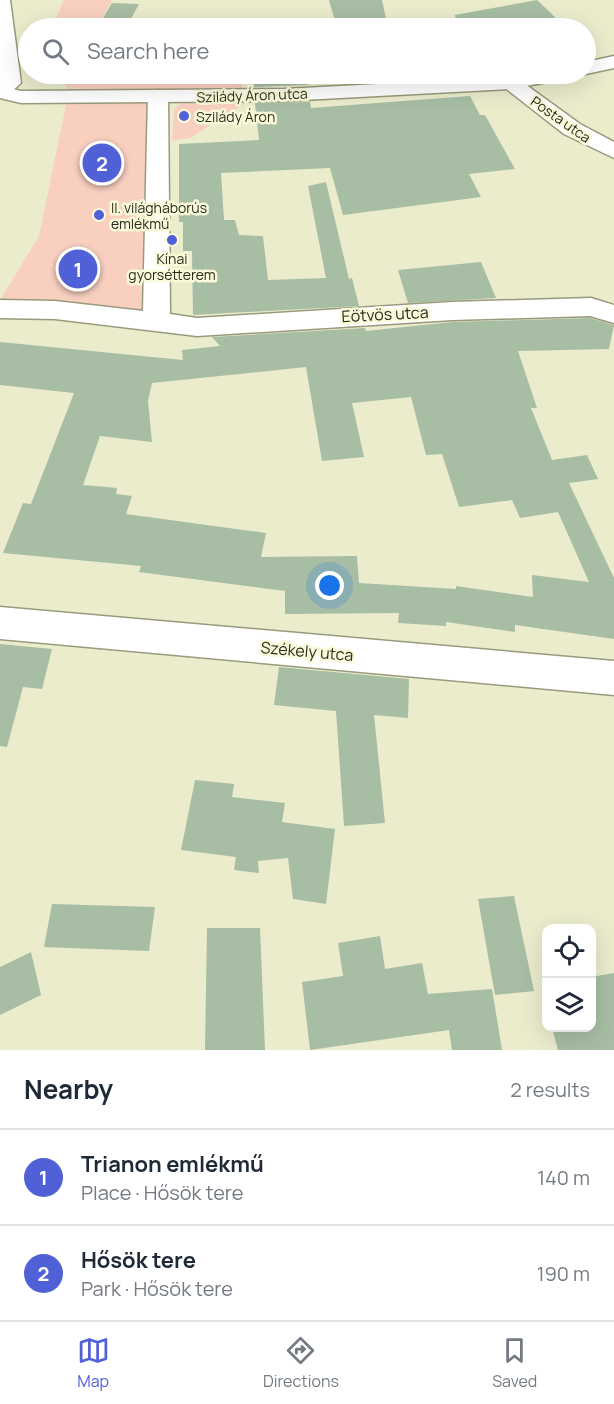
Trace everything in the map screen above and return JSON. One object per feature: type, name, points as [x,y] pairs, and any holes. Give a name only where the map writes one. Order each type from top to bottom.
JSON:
[{"type":"street","points":[[0,92],[11,82],[7,31],[1,0]]},
{"type":"street","points":[[596,66],[614,62]]},
{"type":"street","name":"Szilády Áron utca","points":[[0,92],[21,97],[284,95],[492,84]]},
{"type":"street","name":"Posta utca","points":[[512,84],[572,129],[614,151]]},
{"type":"street","points":[[156,322],[158,96]]},
{"type":"street","name":"Eötvös utca","points":[[0,309],[55,310],[197,327],[452,311],[591,308],[614,314]]},
{"type":"street","name":"Székely utca","points":[[0,623],[614,678]]},
{"type":"shaded area","points":[[64,0],[112,0],[102,18],[56,18]]},
{"type":"shaded area","points":[[64,84],[242,84],[242,89],[150,89],[148,315],[0,300],[39,236],[69,90]]},
{"type":"shaded area","points":[[252,99],[190,138],[172,141],[174,109],[187,100]]},
{"type":"building","points":[[329,0],[382,0],[386,18],[334,18]]},
{"type":"building","points":[[537,0],[556,18],[455,18],[455,15]]},
{"type":"building","points":[[112,3],[139,4],[131,18],[103,18]]},
{"type":"building","points":[[254,84],[308,85],[254,87]]},
{"type":"building","points":[[470,96],[480,115],[485,115],[515,169],[469,174],[481,197],[343,215],[330,168],[221,173],[224,220],[235,220],[239,235],[263,236],[268,280],[326,278],[308,186],[326,182],[349,279],[352,278],[359,306],[193,315],[192,251],[183,251],[183,222],[179,222],[179,144],[259,140],[255,103],[310,102],[311,108]]},
{"type":"building","points":[[481,262],[496,298],[408,303],[398,270]]},
{"type":"building","points":[[590,318],[614,325],[609,349],[518,351],[537,408],[531,408],[552,460],[587,455],[598,479],[569,483],[614,578],[614,639],[515,625],[515,632],[446,622],[446,626],[398,623],[399,613],[285,614],[285,591],[139,572],[141,566],[3,553],[23,503],[31,504],[74,393],[0,385],[0,342],[183,360],[182,350],[220,346],[212,337],[365,328],[366,331],[452,322]],"holes":[[[306,367],[322,461],[364,457],[352,403],[411,397],[426,455],[442,454],[459,507],[512,500],[520,518],[558,512],[589,582],[532,575],[533,597],[456,586],[456,589],[359,583],[357,556],[261,557],[266,533],[126,514],[132,496],[116,494],[117,488],[83,485],[100,436],[152,442],[148,401],[152,383]]]},
{"type":"building","points":[[0,644],[52,649],[42,689],[23,687],[7,747],[0,746]]},
{"type":"building","points":[[279,667],[409,679],[408,718],[374,715],[385,823],[344,826],[336,711],[274,705]]},
{"type":"building","points":[[195,780],[234,784],[232,797],[285,803],[282,822],[335,829],[326,904],[293,899],[288,858],[258,861],[259,873],[234,870],[236,857],[181,850]]},
{"type":"building","points":[[514,896],[534,991],[495,995],[478,899]]},
{"type":"building","points":[[52,904],[155,907],[149,951],[44,947]]},
{"type":"building","points":[[207,928],[260,928],[265,1050],[205,1050]]},
{"type":"building","points":[[380,936],[385,969],[422,963],[428,994],[492,989],[502,1050],[452,1050],[449,1030],[310,1050],[302,982],[343,976],[338,943]]},
{"type":"building","points":[[31,952],[41,995],[0,1015],[0,967]]},
{"type":"building","points":[[614,973],[614,1050],[558,1050],[553,1032],[596,1032],[596,976]]},
{"type":"place","name":"Szilády Áron","points":[[184,116]]},
{"type":"place","name":"Hősök tere","points":[[102,163]]},
{"type":"place","name":"II. világháborús emlékmű","points":[[99,215]]},
{"type":"place","name":"Kínai gyorsétterem","points":[[172,240]]},
{"type":"place","name":"Trianon emlékmű","points":[[78,269]]}]
